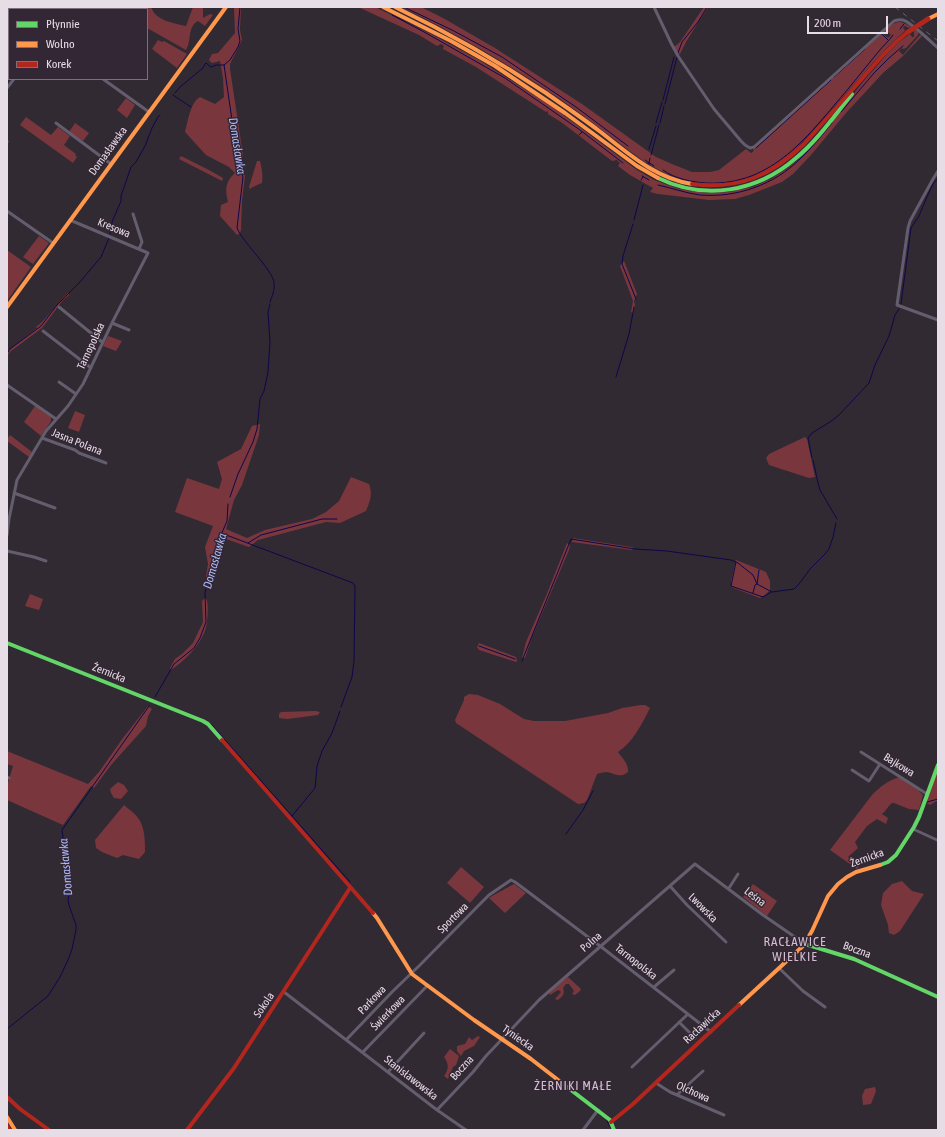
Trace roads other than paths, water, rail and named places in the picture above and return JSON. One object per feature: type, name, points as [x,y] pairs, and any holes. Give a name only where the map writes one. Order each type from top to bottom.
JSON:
[{"type":"main road","name":"Domasławska","points":[[7,307],[226,7]]},
{"type":"main road","points":[[383,7],[461,47],[534,91],[635,166],[651,176],[667,183],[701,191],[738,189],[765,180],[784,168],[796,159],[819,135],[869,70]]},
{"type":"main road","points":[[395,7],[433,26],[528,81],[566,107],[638,161],[662,175],[695,185],[711,186],[744,182],[780,165],[802,146],[891,46],[908,32],[938,14]]},
{"type":"main road","name":"Żernicka","points":[[7,643],[203,721]]},
{"type":"main road","name":"Tyniecka","points":[[203,721],[208,724],[218,735],[377,918],[412,974],[598,1110],[611,1122]]},
{"type":"main road","name":"Żernicka","points":[[806,944],[828,896],[836,886],[858,870],[880,866],[897,855],[913,829],[920,814],[938,765]]},
{"type":"main road","name":"Sokola","points":[[187,1130],[234,1068],[350,888]]},
{"type":"main road","name":"Racławicka","points":[[611,1122],[619,1117],[806,944]]},
{"type":"main road","name":"Boczna","points":[[806,944],[845,956],[878,969],[938,997]]},
{"type":"main road","points":[[7,1096],[20,1109],[49,1130]]},
{"type":"main road","points":[[7,1117],[14,1130]]},
{"type":"main road","points":[[611,1122],[614,1130]]},
{"type":"main road","points":[[7,1126],[9,1130]]},
{"type":"street","points":[[654,7],[674,49],[708,101],[741,141],[750,148],[754,147],[894,21],[904,20],[938,48]]},
{"type":"street","points":[[7,88],[13,80]]},
{"type":"street","points":[[104,80],[149,112]]},
{"type":"street","points":[[56,123],[111,164]]},
{"type":"street","points":[[938,171],[908,228],[897,305],[938,320]]},
{"type":"street","points":[[7,211],[53,243]]},
{"type":"street","points":[[133,214],[142,242],[139,249]]},
{"type":"street","name":"Kresowa","points":[[70,220],[148,253],[147,255]]},
{"type":"street","name":"Tarnopolska","points":[[42,438],[46,431],[68,406],[83,384],[102,342],[147,255]]},
{"type":"street","points":[[59,307],[102,342]]},
{"type":"street","points":[[112,323],[129,330]]},
{"type":"street","points":[[43,331],[90,368]]},
{"type":"street","points":[[59,382],[76,394]]},
{"type":"street","points":[[7,385],[56,419]]},
{"type":"street","points":[[7,535],[17,480],[42,438]]},
{"type":"street","name":"Jasna Polana","points":[[42,438],[106,463]]},
{"type":"street","points":[[14,492],[55,508]]},
{"type":"street","points":[[7,551],[46,561]]},
{"type":"street","name":"Bajkowa","points":[[861,752],[927,794]]},
{"type":"street","points":[[852,770],[869,781],[880,764]]},
{"type":"street","points":[[913,829],[937,840]]},
{"type":"street","name":"Leśna","points":[[695,864],[763,915],[806,944]]},
{"type":"street","name":"Polna","points":[[502,1039],[539,1000],[695,864]]},
{"type":"street","points":[[729,888],[738,874]]},
{"type":"street","name":"Tarnopolska","points":[[511,880],[654,987],[711,1032]]},
{"type":"street","name":"Sportowa","points":[[412,974],[484,900],[511,880]]},
{"type":"street","name":"Lwowska","points":[[670,886],[687,905],[726,942]]},
{"type":"street","points":[[780,969],[803,991],[825,1007]]},
{"type":"street","points":[[654,987],[674,970]]},
{"type":"street","name":"Parkowa","points":[[347,1039],[392,992],[412,974]]},
{"type":"street","name":"Świerkowa","points":[[363,1052],[427,986]]},
{"type":"street","name":"Stanisławowska","points":[[284,992],[466,1130]]},
{"type":"street","points":[[632,1067],[688,1014]]},
{"type":"street","points":[[679,1022],[695,1038]]},
{"type":"street","points":[[388,1072],[424,1032]]},
{"type":"street","name":"Boczna","points":[[438,1110],[502,1039]]},
{"type":"street","points":[[677,1095],[703,1071]]},
{"type":"street","name":"Olchowa","points":[[656,1083],[677,1095],[724,1115]]},
{"type":"street","points":[[583,1130],[598,1110]]},
{"type":"waterway","name":"Domasławka","points":[[240,7],[238,29],[240,41],[230,60],[224,65],[238,161],[243,177],[237,228],[269,271],[274,283],[270,302]]},
{"type":"waterway","points":[[404,7],[454,31],[502,57],[576,107],[628,146]]},
{"type":"waterway","points":[[678,53],[682,42],[698,22],[707,7]]},
{"type":"waterway","points":[[392,15],[505,78],[580,130],[623,163]]},
{"type":"waterway","points":[[900,29],[904,24]]},
{"type":"waterway","points":[[881,34],[888,40]]},
{"type":"waterway","points":[[663,170],[684,180],[706,183],[730,182],[751,176],[771,166],[788,154],[819,123],[893,35]]},
{"type":"waterway","points":[[841,112],[874,73],[903,46]]},
{"type":"waterway","points":[[834,77],[865,49]]},
{"type":"waterway","points":[[663,100],[674,57]]},
{"type":"waterway","points":[[665,104],[677,57]]},
{"type":"waterway","points":[[175,93],[203,68],[206,63],[211,67],[216,65],[224,65]]},
{"type":"waterway","points":[[756,148],[831,80]]},
{"type":"waterway","points":[[173,95],[191,107]]},
{"type":"waterway","points":[[656,123],[662,102]]},
{"type":"waterway","points":[[660,123],[664,106]]},
{"type":"waterway","points":[[110,234],[112,222],[121,201],[121,196],[131,167],[136,162],[145,146],[152,128],[160,115]]},
{"type":"waterway","points":[[658,185],[700,195],[727,194],[754,188],[766,183],[790,168],[809,150],[832,123]]},
{"type":"waterway","points":[[651,155],[659,125]]},
{"type":"waterway","points":[[649,149],[656,126]]},
{"type":"waterway","points":[[579,135],[582,132]]},
{"type":"waterway","points":[[649,163],[650,158]]},
{"type":"waterway","points":[[645,160],[654,166]]},
{"type":"waterway","points":[[642,176],[649,180]]},
{"type":"waterway","points":[[901,304],[911,228],[919,216],[933,184],[938,178]]},
{"type":"waterway","points":[[634,220],[643,185]]},
{"type":"waterway","points":[[633,224],[622,264],[636,299]]},
{"type":"waterway","points":[[7,354],[10,349],[41,326],[57,305],[79,283],[101,257],[109,238]]},
{"type":"waterway","name":"Domasławka","points":[[230,497],[257,429],[260,399],[264,391],[268,372],[270,342],[268,312],[270,304]]},
{"type":"waterway","points":[[616,377],[629,334],[634,307]]},
{"type":"waterway","points":[[812,458],[808,438],[812,433],[839,415],[869,383],[875,365],[889,336],[895,315],[899,309]]},
{"type":"waterway","points":[[813,460],[820,490],[837,519]]},
{"type":"waterway","name":"Domasławka","points":[[155,697],[174,664],[194,648],[200,638],[206,622],[205,593],[215,549],[227,521],[228,504]]},
{"type":"waterway","points":[[248,543],[261,535],[322,519],[337,519]]},
{"type":"waterway","points":[[522,661],[571,539],[635,549],[667,551],[731,560],[738,563],[753,575],[757,584],[772,592],[794,589],[799,584],[810,569],[829,549],[836,523]]},
{"type":"waterway","points":[[221,533],[353,583],[355,586],[354,661],[352,677],[341,707]]},
{"type":"waterway","points":[[736,562],[731,586],[763,597],[771,592]]},
{"type":"waterway","points":[[753,593],[755,585],[757,584],[759,570]]},
{"type":"waterway","points":[[479,646],[515,659]]},
{"type":"waterway","name":"Domasławka","points":[[7,1029],[48,996],[60,977],[72,949],[76,925],[68,900],[70,890],[62,830],[149,706]]},
{"type":"waterway","points":[[292,816],[315,788],[317,766],[340,711]]},
{"type":"waterway","points":[[211,724],[350,882]]},
{"type":"waterway","points":[[566,834],[583,810],[593,791]]},
{"type":"waterway","points":[[927,802],[938,799]]},
{"type":"waterway","points":[[607,1121],[612,1130]]},
{"type":"railway","points":[[895,7],[938,41]]},
{"type":"district","name":"RACŁAWICE WIELKIE","points":[[795,950]]},
{"type":"district","name":"ŻERNIKI MAŁE","points":[[573,1086]]}]
